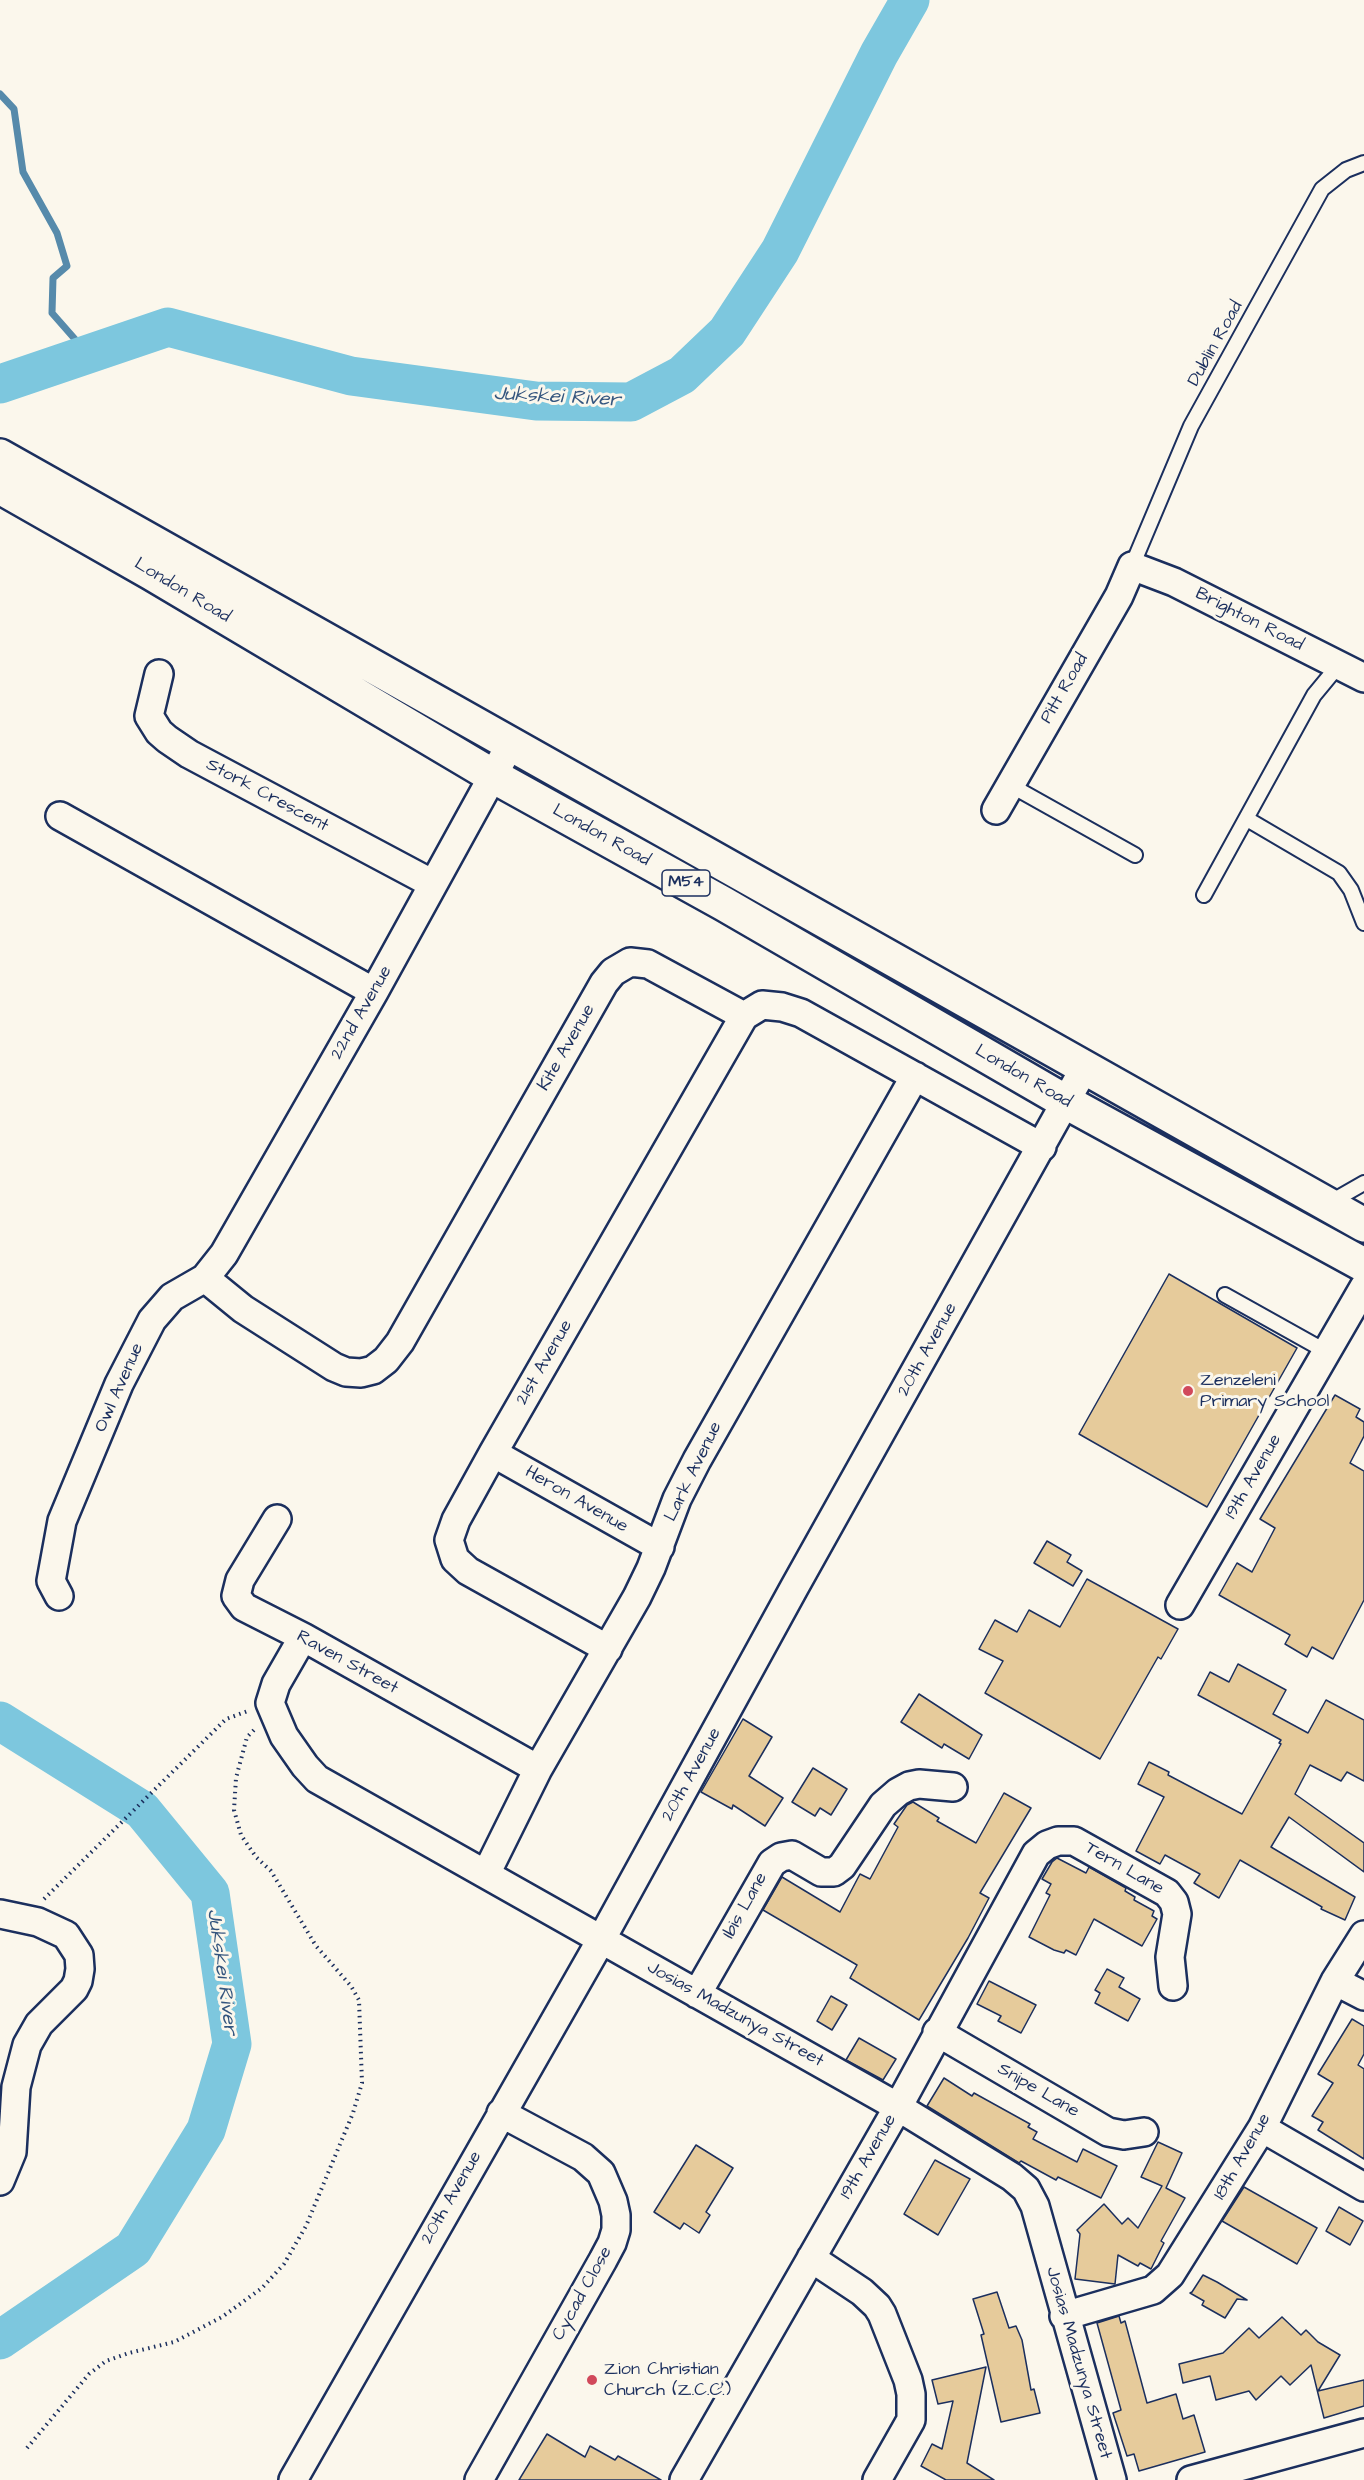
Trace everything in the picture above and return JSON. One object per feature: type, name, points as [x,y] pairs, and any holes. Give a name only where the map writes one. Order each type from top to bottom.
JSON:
[{"type":"main road","name":"London Road","points":[[0,456],[15,484],[151,573],[493,776],[724,904],[1066,1102],[1364,1265]]},
{"type":"main road","name":"London Road","points":[[15,484],[511,743],[1364,1225]]},
{"type":"street","name":"Brighton Road","points":[[1132,566],[1174,582],[1364,678]]},
{"type":"street","name":"Pitt Road","points":[[996,810],[1119,596],[1132,566]]},
{"type":"street","name":"Stork Crescent","points":[[159,674],[149,716],[159,732],[167,739],[189,754],[433,884]]},
{"type":"street","name":"22nd Avenue","points":[[205,1278],[225,1254],[375,992],[511,743]]},
{"type":"street","points":[[60,816],[375,992]]},
{"type":"street","name":"Kite Avenue","points":[[205,1278],[243,1309],[334,1367],[346,1372],[361,1373],[374,1370],[386,1360],[400,1342],[604,983],[613,972],[630,962],[648,964],[744,1016]]},
{"type":"street","points":[[744,1016],[762,1005],[792,1009],[814,1019],[1042,1147]]},
{"type":"street","name":"21st Avenue","points":[[608,1648],[468,1570],[453,1554],[449,1540],[456,1520],[493,1453],[744,1016]]},
{"type":"street","name":"20th Avenue","points":[[293,2480],[601,1940],[794,1588],[1085,1067]]},
{"type":"street","name":"Lark Avenue","points":[[486,1874],[538,1769],[637,1597],[660,1547],[677,1499],[697,1460],[915,1076]]},
{"type":"street","name":"Owl Avenue","points":[[60,1596],[51,1581],[62,1521],[119,1384],[152,1320],[172,1297],[205,1278]]},
{"type":"street","name":"19th Avenue","points":[[1180,1605],[1364,1287]]},
{"type":"street","name":"Heron Avenue","points":[[493,1453],[660,1547]]},
{"type":"street","name":"Raven Street","points":[[277,1519],[240,1580],[236,1596],[238,1601],[250,1611],[303,1637],[538,1769]]},
{"type":"street","name":"Josias Madzunya Street","points":[[303,1637],[270,1703],[284,1737],[318,1779],[898,2108],[1020,2182],[1035,2206],[1064,2316],[1112,2480]]},
{"type":"street","name":"Ibis Lane","points":[[697,1994],[772,1863],[781,1857],[792,1855],[821,1872],[834,1872],[842,1866],[883,1805],[898,1792],[920,1784],[953,1787]]},
{"type":"street","name":"19th Avenue","points":[[684,2480],[898,2108],[937,2032],[1036,1854],[1047,1845],[1058,1841]]},
{"type":"street","name":"Tern Lane","points":[[1058,1841],[1080,1843],[1162,1889],[1171,1897],[1177,1914],[1170,1957],[1173,1986]]},
{"type":"street","points":[[0,1914],[38,1922],[66,1935],[79,1955],[80,1969],[74,1989],[39,2024],[27,2045],[16,2087],[12,2152],[0,2181]]},
{"type":"street","name":"18th Avenue","points":[[1064,2316],[1143,2293],[1162,2283],[1178,2265],[1262,2128],[1335,1981],[1364,1935]]},
{"type":"street","points":[[1335,1981],[1364,1996]]},
{"type":"street","name":"Snipe Lane","points":[[937,2032],[1108,2132],[1124,2135],[1144,2132]]},
{"type":"street","name":"Cycad Close","points":[[479,2480],[612,2244],[616,2215],[608,2185],[592,2164],[501,2113]]},
{"type":"street","points":[[1262,2128],[1364,2187]]},
{"type":"street","points":[[811,2258],[862,2292],[877,2306],[908,2380],[911,2394],[911,2420],[877,2480]]},
{"type":"street","points":[[1191,2480],[1364,2433]]},
{"type":"lane","name":"Dublin Road","points":[[1132,566],[1191,426],[1322,189],[1346,170],[1364,163]]},
{"type":"lane","points":[[1204,895],[1314,695],[1338,666]]},
{"type":"lane","points":[[1010,785],[1135,855]]},
{"type":"lane","points":[[1247,819],[1340,873],[1351,890],[1364,923]]},
{"type":"lane","points":[[1327,1204],[1364,1182]]},
{"type":"lane","points":[[1226,1295],[1327,1352]]},
{"type":"path","points":[[53,1890],[226,1719]]},
{"type":"path","points":[[27,2448],[89,2374],[106,2361],[174,2342],[222,2317],[262,2288],[284,2264],[306,2226],[353,2113],[362,2083],[359,2000],[351,1986],[316,1946],[271,1871],[256,1857],[241,1835],[234,1810],[236,1778],[247,1737],[254,1730],[276,1720]]},
{"type":"building","name":"Zenzeleni Primary School","points":[[1169,1274],[1297,1348],[1207,1507],[1079,1434]]},
{"type":"building","points":[[1335,1395],[1360,1409],[1356,1417],[1364,1422],[1364,1436],[1350,1463],[1364,1471],[1364,1600],[1333,1659],[1312,1647],[1307,1657],[1285,1644],[1290,1635],[1219,1595],[1237,1563],[1252,1572],[1275,1528],[1260,1519]]},
{"type":"building","points":[[1047,1541],[1071,1555],[1067,1562],[1082,1571],[1073,1586],[1034,1563]]},
{"type":"building","points":[[1087,1579],[1178,1629],[1161,1659],[1158,1657],[1100,1759],[985,1693],[1003,1661],[979,1649],[995,1620],[1017,1632],[1029,1610],[1060,1627]]},
{"type":"building","points":[[1238,1664],[1286,1690],[1273,1714],[1308,1733],[1326,1700],[1364,1720],[1364,1781],[1347,1772],[1341,1781],[1310,1765],[1295,1794],[1364,1843],[1364,1872],[1289,1817],[1271,1847],[1355,1897],[1345,1920],[1321,1909],[1322,1907],[1240,1860],[1219,1898],[1194,1883],[1200,1874],[1165,1855],[1160,1864],[1136,1851],[1164,1797],[1138,1784],[1149,1762],[1169,1772],[1168,1775],[1242,1814],[1281,1744],[1279,1743],[1281,1740],[1198,1695],[1210,1672],[1229,1682]]},
{"type":"building","points":[[919,1694],[982,1735],[969,1759],[944,1744],[942,1748],[901,1722]]},
{"type":"building","points":[[743,1719],[772,1737],[749,1776],[783,1798],[765,1826],[733,1805],[732,1809],[701,1792]]},
{"type":"building","points":[[813,1768],[847,1789],[831,1815],[820,1808],[815,1816],[792,1802]]},
{"type":"building","points":[[1004,1793],[1031,1808],[980,1893],[989,1898],[919,2020],[850,1978],[857,1965],[763,1910],[782,1877],[840,1912],[860,1874],[870,1879],[898,1827],[894,1824],[907,1805],[913,1802],[939,1818],[937,1821],[976,1843]]},
{"type":"building","points":[[1057,1858],[1086,1873],[1089,1867],[1126,1888],[1125,1891],[1135,1897],[1134,1900],[1154,1911],[1152,1916],[1157,1919],[1142,1946],[1094,1919],[1076,1955],[1066,1950],[1064,1953],[1054,1950],[1029,1937],[1050,1895],[1046,1893],[1051,1884],[1042,1879]]},
{"type":"building","points":[[1107,1969],[1124,1978],[1119,1987],[1140,1999],[1128,2021],[1095,2003],[1100,1993],[1095,1990]]},
{"type":"building","points":[[989,1981],[1036,2005],[1021,2033],[998,2021],[1001,2016],[977,2004]]},
{"type":"building","points":[[831,1996],[847,2005],[832,2030],[817,2021]]},
{"type":"building","points":[[1352,2019],[1364,2026],[1364,2054],[1358,2065],[1364,2069],[1364,2159],[1318,2130],[1323,2122],[1312,2116],[1333,2083],[1318,2074]]},
{"type":"building","points":[[859,2038],[896,2059],[883,2080],[846,2060]]},
{"type":"building","points":[[944,2078],[972,2096],[974,2093],[1030,2124],[1028,2127],[1037,2132],[1033,2139],[1077,2162],[1083,2149],[1117,2166],[1101,2198],[1058,2177],[1056,2180],[1021,2161],[1019,2163],[927,2106]]},
{"type":"building","points":[[1158,2142],[1182,2153],[1166,2188],[1185,2198],[1161,2241],[1164,2243],[1151,2269],[1140,2263],[1138,2266],[1118,2255],[1115,2284],[1075,2279],[1080,2234],[1077,2230],[1104,2204],[1122,2224],[1128,2218],[1138,2228],[1162,2186],[1141,2177]]},
{"type":"building","points":[[696,2145],[733,2168],[706,2212],[710,2215],[699,2233],[684,2223],[680,2229],[654,2212]]},
{"type":"building","points":[[935,2160],[970,2179],[938,2235],[904,2214]]},
{"type":"building","points":[[1244,2187],[1317,2228],[1297,2264],[1222,2221]]},
{"type":"building","points":[[1339,2207],[1363,2221],[1350,2245],[1326,2231]]},
{"type":"building","points":[[1203,2275],[1247,2300],[1237,2299],[1225,2318],[1202,2305],[1204,2301],[1190,2293]]},
{"type":"building","points":[[997,2292],[1009,2328],[1016,2326],[1022,2340],[1031,2390],[1034,2389],[1040,2413],[1001,2422],[981,2335],[984,2334],[973,2299]]},
{"type":"building","points":[[1119,2316],[1121,2323],[1125,2321],[1147,2403],[1176,2394],[1183,2419],[1194,2415],[1205,2452],[1139,2471],[1134,2454],[1127,2456],[1113,2413],[1121,2410],[1097,2323]]},
{"type":"building","points":[[1282,2317],[1301,2335],[1306,2330],[1318,2342],[1340,2355],[1318,2391],[1364,2380],[1364,2406],[1324,2418],[1311,2365],[1290,2385],[1281,2376],[1256,2400],[1249,2391],[1216,2400],[1210,2376],[1183,2383],[1179,2364],[1223,2353],[1249,2328],[1259,2338]]},
{"type":"building","points":[[986,2367],[967,2463],[994,2480],[946,2480],[921,2466],[932,2444],[942,2449],[953,2401],[938,2404],[932,2380]]},
{"type":"building","points":[[547,2434],[585,2457],[590,2446],[615,2460],[618,2456],[661,2480],[519,2480]]},
{"type":"waterway","name":"Jukskei River","points":[[0,384],[168,327],[351,376],[536,401],[631,402],[682,375],[727,332],[780,251],[879,54],[910,0]]},
{"type":"waterway","points":[[0,94],[14,109],[23,172],[57,233],[67,266],[53,278],[52,313],[88,354]]},
{"type":"waterway","name":"Jukskei River","points":[[0,1721],[142,1810],[210,1893],[232,2044],[206,2130],[133,2249],[0,2340]]},
{"type":"place","name":"Zenzeleni Primary School","points":[[1188,1391]]},
{"type":"place","name":"Zion Christian Church (Z.C.C.)","points":[[592,2380]]}]
